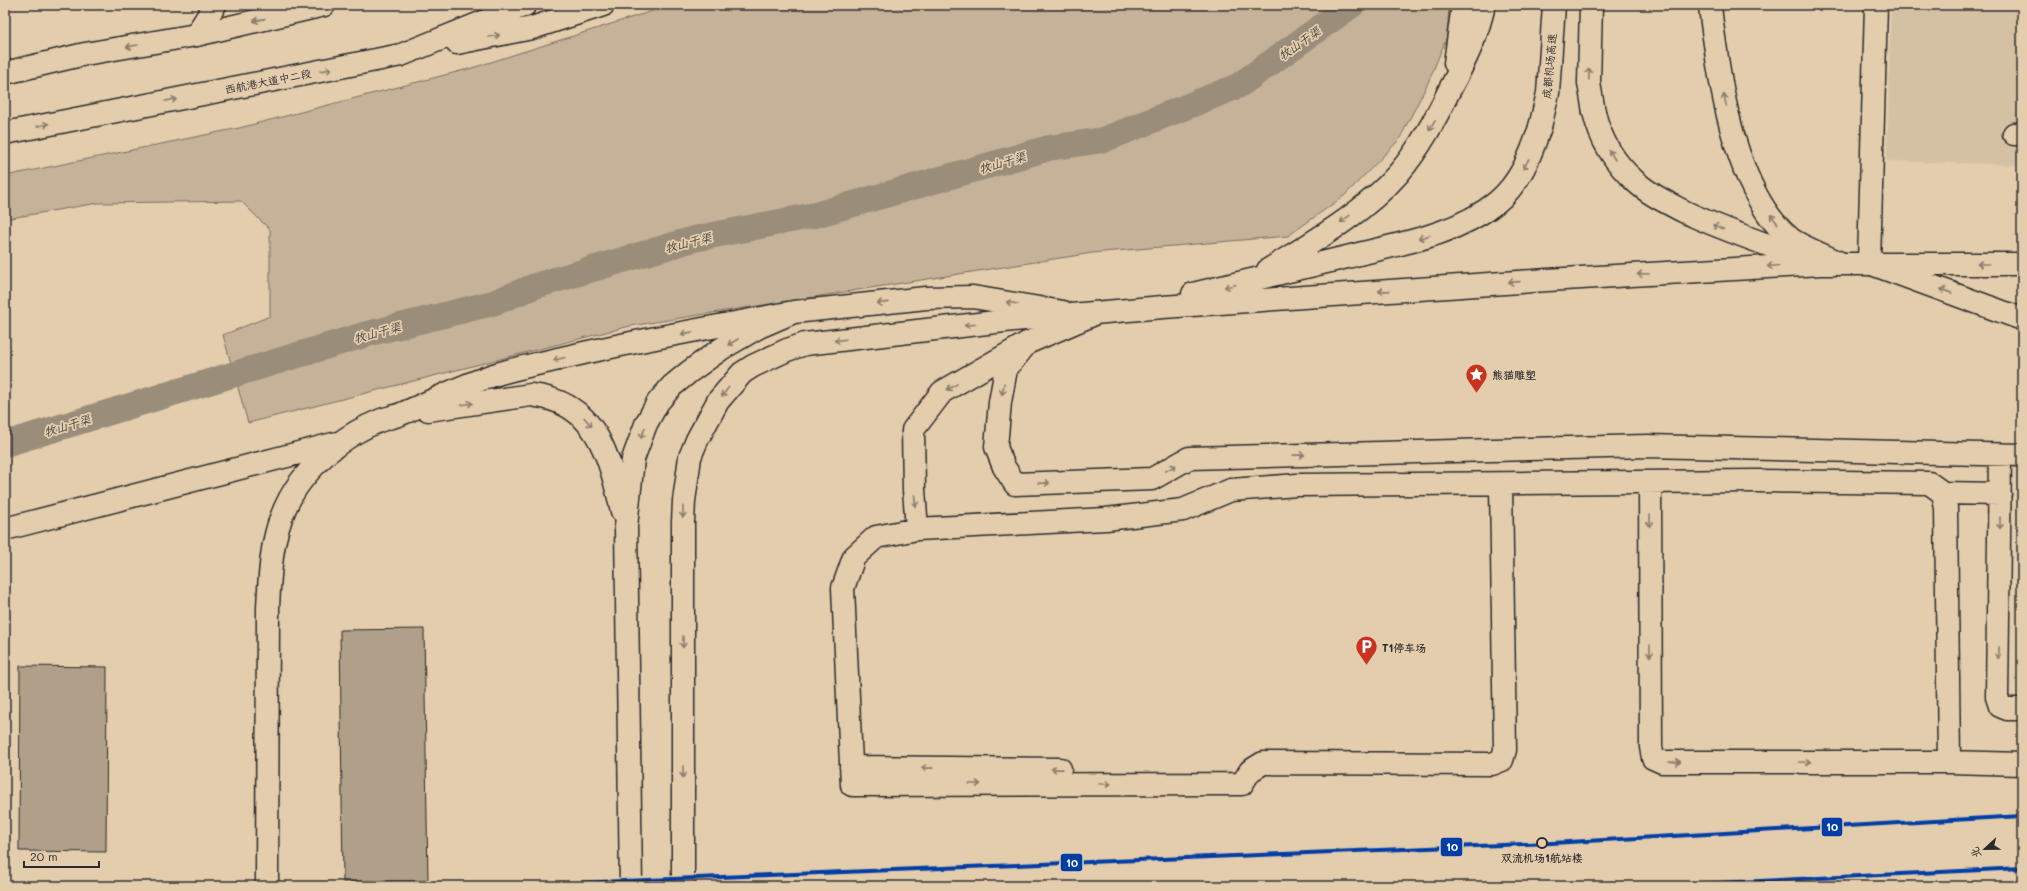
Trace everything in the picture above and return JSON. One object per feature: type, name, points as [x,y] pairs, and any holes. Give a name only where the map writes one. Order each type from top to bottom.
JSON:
[{"type":"main road","points":[[196,35],[215,5]]},
{"type":"main road","points":[[5,73],[85,54],[196,35],[324,5]]},
{"type":"main road","name":"西航港大道中二段","points":[[5,133],[401,55],[525,5]]},
{"type":"main road","points":[[401,55],[532,28],[603,5]]},
{"type":"main road","points":[[1450,90],[1459,46],[1463,5]]},
{"type":"main road","points":[[1251,280],[1342,221],[1384,187],[1406,163],[1432,126],[1450,90],[1476,37],[1484,5]]},
{"type":"main road","name":"成都机场高速","points":[[1128,310],[1412,240],[1463,222],[1496,202],[1510,190],[1532,154],[1540,127],[1548,93],[1554,5]]},
{"type":"main road","points":[[1590,5],[1589,83],[1594,112],[1605,143],[1617,162],[1636,182],[1662,200],[1724,229],[1830,263]]},
{"type":"main road","points":[[1710,5],[1719,75],[1742,164],[1755,191],[1772,218],[1792,239],[1830,263]]},
{"type":"main road","points":[[1869,263],[1876,5]]},
{"type":"main road","points":[[683,886],[683,515],[690,457],[697,440],[718,401],[742,373],[770,357],[805,344],[1013,320],[1128,310],[1540,280],[1830,263],[2022,264]]},
{"type":"main road","points":[[1869,263],[2022,319]]},
{"type":"main road","points":[[267,886],[268,608],[270,564],[274,538],[285,509],[300,483],[321,458],[338,442],[363,428],[401,414],[440,396],[496,374],[598,350],[794,312],[926,298],[973,297],[1088,314]]},
{"type":"main road","points":[[631,886],[626,527],[633,459],[646,424],[658,402],[672,386],[721,349],[759,327],[794,312]]},
{"type":"main road","points":[[917,529],[914,490],[913,430],[942,392],[1027,343],[1088,314]]},
{"type":"main road","points":[[1027,343],[1006,369],[1000,402],[996,439],[996,447],[1004,467],[1015,484],[1152,479],[1189,458],[1647,446],[2000,456],[2022,455]]},
{"type":"main road","points":[[401,414],[531,395],[547,396],[560,402],[585,418],[597,435],[614,475],[626,527]]},
{"type":"main road","points":[[5,529],[338,442]]},
{"type":"main road","points":[[2000,456],[1997,697],[2000,706],[2007,709],[2022,709]]},
{"type":"main road","points":[[1501,484],[1505,750],[1502,760],[1492,764],[1263,763],[1246,777],[852,776],[843,588],[854,557],[876,537],[917,529],[1106,519],[1183,510],[1231,490],[1297,485],[1650,482],[1929,483],[1943,493],[2000,494]]},
{"type":"main road","points":[[1650,482],[1651,747],[1653,758],[1662,762],[1949,762],[2022,764]]},
{"type":"main road","points":[[1943,493],[1946,508],[1949,762]]},
{"type":"shaded area","points":[[671,5],[1449,5],[1447,37],[1427,85],[1399,140],[1344,196],[1288,236],[1092,253],[630,326],[248,423],[223,335],[270,316],[270,230],[241,201],[98,203],[5,219],[5,176],[239,128],[472,68]]},
{"type":"shaded area","points":[[1891,5],[2022,5],[2022,165],[1887,161]]},
{"type":"building","points":[[424,629],[428,881],[343,882],[340,630]]},
{"type":"building","points":[[20,666],[107,667],[106,852],[19,851]]},
{"type":"waterway","name":"牧山干渠","points":[[5,444],[367,334],[493,303],[535,286],[694,239],[815,215],[1049,148],[1103,140],[1238,86],[1352,5]]},
{"type":"transit line","name":"10","points":[[501,886],[1552,843],[2022,816]]},
{"type":"transit line","name":"10","points":[[1656,886],[2022,868]]},
{"type":"place","name":"熊猫雕塑","points":[[1476,394]]},
{"type":"place","name":"T1停车场","points":[[1367,666]]},
{"type":"place","name":"双流机场1航站楼","points":[[1542,843]]}]
